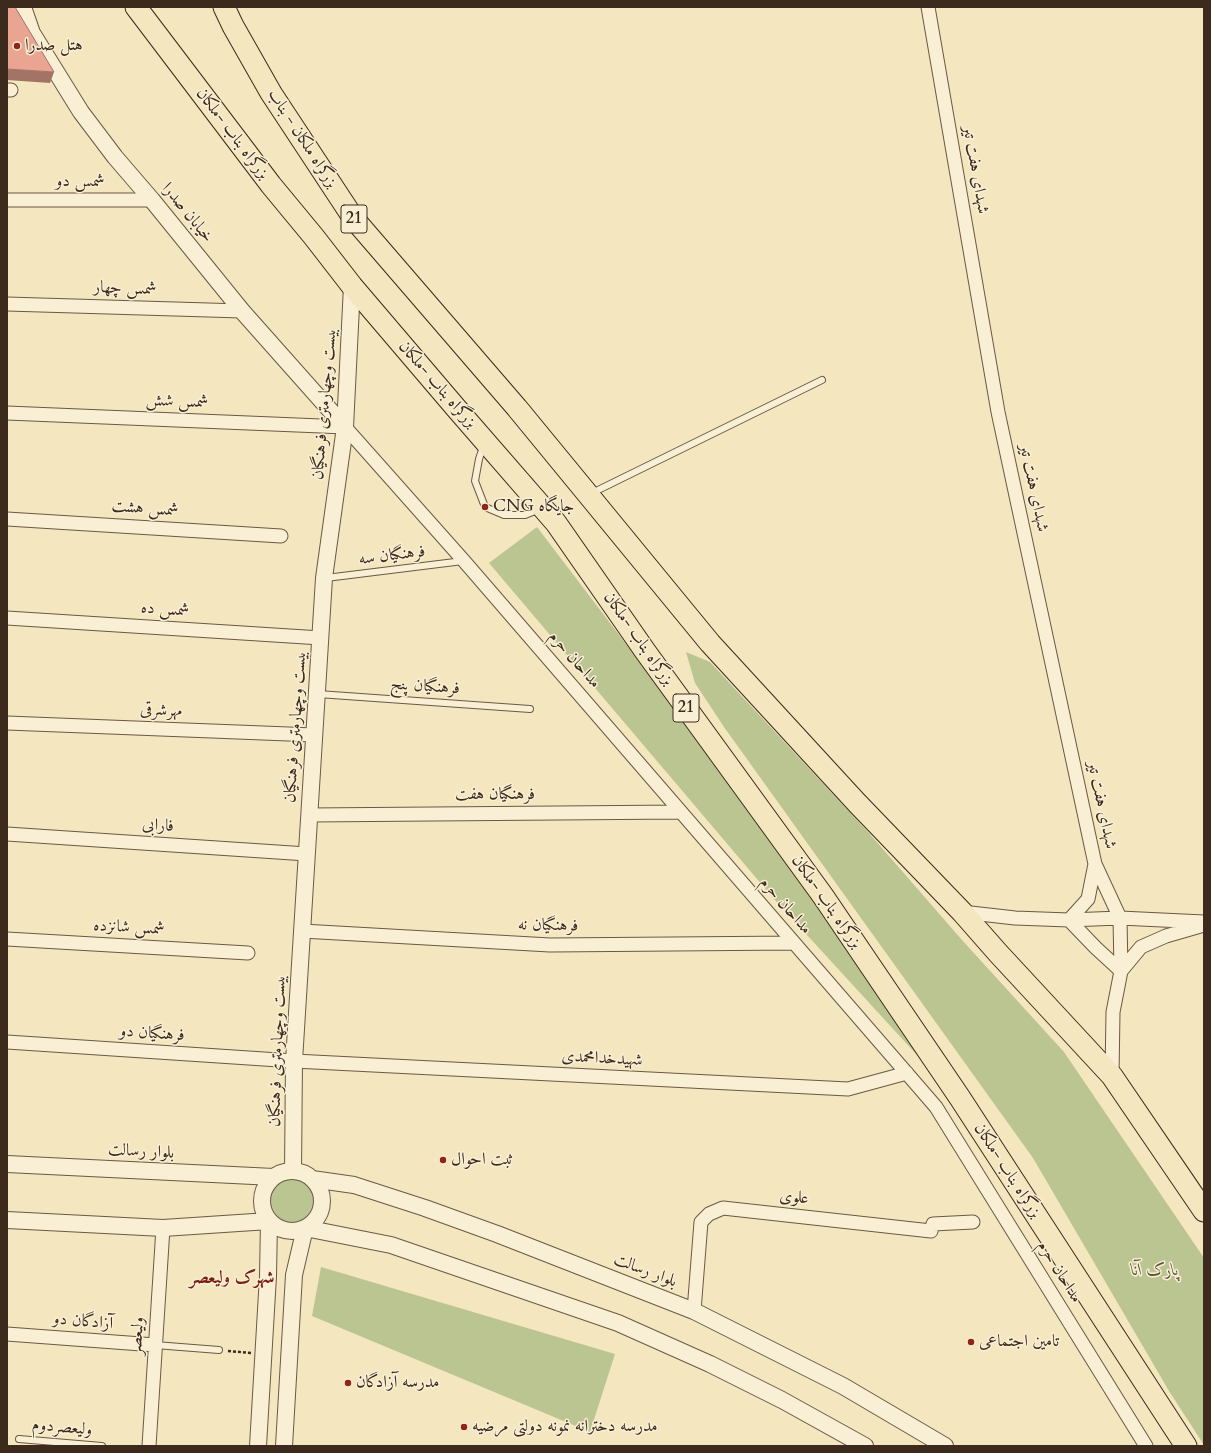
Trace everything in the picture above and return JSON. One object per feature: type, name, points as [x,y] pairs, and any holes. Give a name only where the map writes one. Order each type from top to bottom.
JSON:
[{"type":"highway","name":"بزرگراه بناب -ملکان","points":[[136,7],[271,185],[352,286],[556,523],[645,651],[823,896],[960,1098],[1186,1446]]},
{"type":"highway","name":"بزرگراه ملکان - بناب","points":[[224,7],[233,26],[271,93],[354,219],[517,408],[589,495]]},
{"type":"highway","name":"21","points":[[589,495],[710,643],[857,803],[962,912],[1112,1076],[1204,1211]]},
{"type":"street","name":"خیابان صدرا","points":[[23,7],[32,33],[81,112],[115,157],[242,311],[345,427]]},
{"type":"street","name":"شهدای هفت تیر","points":[[928,7],[998,412],[1095,864],[1120,918],[1121,970],[1113,1012],[1112,1076]]},
{"type":"street","name":"شمس دو","points":[[7,200],[152,200]]},
{"type":"street","name":"بیست وچهارمتری فرهنگیان","points":[[293,1171],[294,1061],[324,578],[345,427],[352,286]]},
{"type":"street","name":"شمس چهار","points":[[7,304],[242,311]]},
{"type":"street","name":"شمس شش","points":[[7,413],[345,427]]},
{"type":"street","name":"مداحان حرم","points":[[345,427],[464,561],[936,1107],[1146,1446]]},
{"type":"street","name":"شمس هشت","points":[[7,519],[281,536]]},
{"type":"street","name":"شمس ده","points":[[7,618],[321,638]]},
{"type":"street","name":"مهرشرقی","points":[[7,723],[314,735]]},
{"type":"street","name":"فرهنگیان هفت","points":[[309,815],[681,812]]},
{"type":"street","name":"فارابی","points":[[7,834],[307,854]]},
{"type":"street","points":[[1069,920],[1088,899],[1095,864]]},
{"type":"street","points":[[962,912],[1015,918],[1069,920],[1120,918],[1204,922]]},
{"type":"street","points":[[1069,920],[1096,948],[1121,970],[1141,948],[1166,936],[1204,925]]},
{"type":"street","name":"فرهنگیان نه","points":[[302,931],[550,945],[794,943]]},
{"type":"street","name":"شمس شانزده","points":[[7,939],[248,953]]},
{"type":"street","name":"فرهنگیان دو","points":[[7,1042],[294,1061]]},
{"type":"street","name":"شهیدخدامحمدی","points":[[294,1061],[848,1089],[907,1073]]},
{"type":"street","name":"بلوار رسالت","points":[[7,1164],[274,1177]]},
{"type":"street","points":[[293,1171],[303,1173],[312,1178],[318,1186],[322,1205],[319,1215],[313,1222],[305,1228],[295,1231],[277,1227],[269,1221],[264,1212],[262,1203],[262,1198],[267,1184],[274,1177],[283,1172],[293,1171]]},
{"type":"street","name":"بلوار رسالت","points":[[312,1178],[354,1185],[425,1208],[504,1236],[694,1311],[843,1386],[945,1446]]},
{"type":"street","name":"علوی","points":[[694,1311],[701,1222],[709,1214],[723,1208],[931,1230],[933,1224],[973,1222]]},
{"type":"street","points":[[7,1220],[163,1228],[269,1221]]},
{"type":"street","points":[[258,1446],[268,1276],[269,1221]]},
{"type":"street","name":"ولیعصر","points":[[149,1446],[163,1228]]},
{"type":"street","points":[[284,1446],[294,1275],[305,1228]]},
{"type":"street","points":[[305,1228],[391,1245],[618,1323],[710,1364],[782,1400],[865,1446]]},
{"type":"street","name":"آزادگان دو","points":[[7,1334],[155,1345]]},
{"type":"lane","points":[[589,495],[822,380]]},
{"type":"lane","points":[[485,442],[479,459],[475,481],[485,507],[504,515],[525,515],[543,507]]},
{"type":"lane","name":"فرهنگیان سه","points":[[324,578],[464,561]]},
{"type":"lane","name":"فرهنگیان پنج","points":[[317,694],[530,709]]},
{"type":"lane","points":[[155,1345],[219,1350]]},
{"type":"lane","name":"ولیعصردوم","points":[[19,1439],[102,1446]]},
{"type":"path","points":[[219,1350],[263,1354]]},
{"type":"green space","points":[[537,527],[712,757],[818,900],[938,1078],[774,899],[489,563]]},
{"type":"green space","name":"پارک آنا","points":[[686,652],[710,662],[868,832],[962,940],[1064,1052],[1204,1258],[1204,1445],[1169,1391],[1033,1158],[724,727],[695,683]]},
{"type":"green space","points":[[296,1179],[301,1180],[308,1185],[313,1192],[313,1210],[308,1217],[301,1222],[288,1223],[283,1222],[276,1217],[271,1210],[270,1197],[271,1192],[276,1185],[283,1180]]},
{"type":"green space","points":[[321,1267],[615,1354],[590,1432],[312,1316]]},
{"type":"building","points":[[7,7],[15,7],[54,72],[7,69]]},
{"type":"place","name":"هتل صدرا","points":[[17,46]]},
{"type":"place","name":"CNG جایگاه","points":[[485,507]]},
{"type":"place","name":"ثبت احوال","points":[[443,1160]]},
{"type":"place","name":"تامین اجتماعی","points":[[971,1342]]},
{"type":"place","name":"مدرسه آزادگان","points":[[348,1383]]},
{"type":"place","name":"مدرسه دخترانه نمونه دولتی مرضیه","points":[[464,1427]]},
{"type":"district","name":"شهرک ولیعصر","points":[[232,1279]]}]
